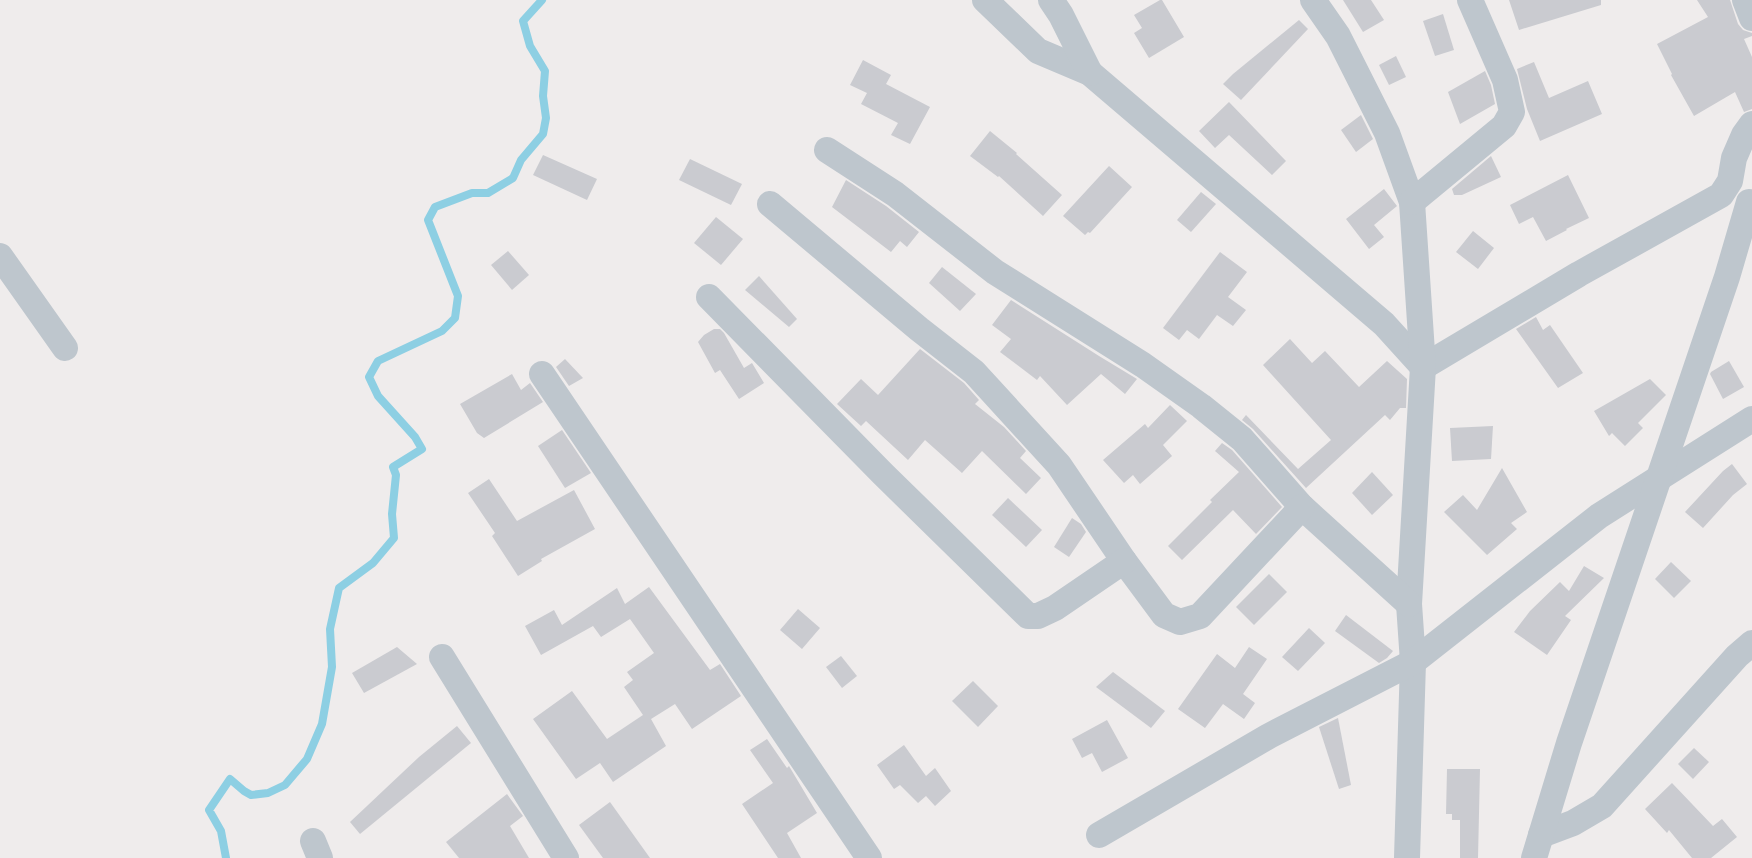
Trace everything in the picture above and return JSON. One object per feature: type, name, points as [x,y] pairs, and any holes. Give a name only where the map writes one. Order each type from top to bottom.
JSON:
[{"type":"street","points":[[985,0],[1038,51],[1090,73],[1384,324],[1423,368]]},
{"type":"street","points":[[1051,0],[1090,73]]},
{"type":"street","points":[[1312,0],[1338,36],[1388,133],[1412,202],[1423,368],[1409,604],[1413,662],[1407,858]]},
{"type":"street","points":[[1412,202],[1504,126],[1512,112],[1505,80],[1470,0]]},
{"type":"street","points":[[1745,0],[1752,18]]},
{"type":"street","points":[[1423,368],[1579,274],[1721,195],[1730,181],[1734,158],[1744,135],[1752,124]]},
{"type":"street","points":[[827,150],[895,194],[995,272],[1143,365],[1201,406],[1242,439],[1302,507],[1409,604]]},
{"type":"street","points":[[1537,846],[1569,743],[1750,203],[1730,181]]},
{"type":"street","points":[[770,204],[974,372],[1059,465],[1124,561],[1164,615],[1180,622],[1200,615],[1302,507]]},
{"type":"street","points":[[0,256],[65,348]]},
{"type":"street","points":[[709,297],[883,474],[1028,616],[1038,616],[1055,608],[1124,561]]},
{"type":"street","points":[[542,375],[869,858]]},
{"type":"street","points":[[1099,835],[1269,736],[1413,662],[1599,516],[1752,419]]},
{"type":"street","points":[[1537,846],[1602,806],[1752,642]]},
{"type":"street","points":[[442,657],[566,858]]},
{"type":"building","points":[[1160,0],[1184,37],[1149,58],[1134,33],[1142,28],[1134,15]]},
{"type":"building","points":[[1343,0],[1371,0],[1384,20],[1363,32]]},
{"type":"building","points":[[1509,0],[1601,0],[1601,5],[1519,30]]},
{"type":"building","points":[[1697,0],[1730,0],[1738,24],[1743,30],[1752,33],[1752,36],[1744,39],[1752,57],[1752,109],[1744,112],[1735,92],[1694,116],[1671,75],[1657,44],[1708,17]]},
{"type":"building","points":[[1443,14],[1454,50],[1435,56],[1423,21]]},
{"type":"building","points":[[1299,20],[1308,29],[1241,100],[1223,84],[1233,74]]},
{"type":"building","points":[[1396,56],[1406,77],[1389,85],[1379,65]]},
{"type":"building","points":[[863,60],[891,75],[886,84],[930,107],[910,144],[891,135],[898,123],[861,104],[867,93],[850,85]]},
{"type":"building","points":[[1534,62],[1549,98],[1588,81],[1602,114],[1540,141],[1527,109],[1517,69]]},
{"type":"building","points":[[1485,71],[1495,104],[1460,124],[1448,92]]},
{"type":"building","points":[[1229,102],[1286,161],[1272,175],[1229,135],[1215,148],[1199,131]]},
{"type":"building","points":[[1361,115],[1373,139],[1356,152],[1341,130]]},
{"type":"building","points":[[990,131],[1062,195],[1043,216],[999,176],[970,156]]},
{"type":"building","points":[[543,155],[597,179],[587,200],[533,175]]},
{"type":"building","points":[[1491,156],[1501,177],[1462,195],[1454,195],[1452,189]]},
{"type":"building","points":[[690,159],[742,184],[731,205],[679,180]]},
{"type":"building","points":[[1109,166],[1132,187],[1090,233],[1085,235],[1063,216]]},
{"type":"building","points":[[1568,175],[1589,218],[1546,241],[1533,217],[1519,224],[1510,205]]},
{"type":"building","points":[[846,180],[886,206],[919,232],[907,247],[900,241],[891,252],[832,207]]},
{"type":"building","points":[[1384,189],[1397,206],[1374,225],[1384,237],[1369,249],[1346,219]]},
{"type":"building","points":[[1201,192],[1216,204],[1191,232],[1177,220]]},
{"type":"building","points":[[716,217],[743,239],[721,265],[694,243]]},
{"type":"building","points":[[1473,231],[1494,248],[1478,269],[1456,252]]},
{"type":"building","points":[[508,251],[529,275],[512,290],[491,265]]},
{"type":"building","points":[[1220,252],[1247,272],[1228,297],[1246,310],[1233,326],[1217,315],[1199,339],[1187,330],[1179,340],[1163,328]]},
{"type":"building","points":[[942,267],[976,294],[960,311],[929,283]]},
{"type":"building","points":[[759,276],[797,319],[789,327],[745,290]]},
{"type":"building","points":[[1011,300],[1137,379],[1125,394],[1101,374],[1067,405],[1040,376],[1037,380],[1000,352],[1011,339],[992,325]]},
{"type":"building","points":[[1536,317],[1543,330],[1550,325],[1583,373],[1558,388],[1516,329]]},
{"type":"building","points":[[714,329],[720,329],[724,333],[744,368],[752,363],[764,383],[739,399],[720,370],[715,373],[698,342]]},
{"type":"building","points":[[1290,339],[1312,363],[1325,351],[1359,387],[1387,361],[1407,379],[1406,408],[1400,408],[1390,420],[1385,415],[1306,488],[1253,429],[1242,420],[1246,415],[1298,469],[1331,440],[1263,365]]},
{"type":"building","points":[[920,349],[964,383],[979,400],[975,404],[1004,427],[1026,451],[1020,458],[1041,478],[1026,494],[982,451],[962,473],[925,440],[908,460],[866,421],[861,426],[837,404],[861,379],[878,395]]},
{"type":"building","points":[[565,359],[583,378],[569,386],[556,367]]},
{"type":"building","points":[[1729,361],[1744,387],[1723,399],[1710,374]]},
{"type":"building","points":[[512,374],[521,390],[530,383],[543,402],[484,438],[477,433],[460,404]]},
{"type":"building","points":[[1650,379],[1666,395],[1638,423],[1643,428],[1625,446],[1612,433],[1609,436],[1594,411]]},
{"type":"building","points":[[1170,405],[1187,421],[1163,445],[1172,456],[1140,484],[1133,475],[1124,483],[1103,460],[1145,424],[1148,428]]},
{"type":"building","points":[[1493,426],[1491,459],[1452,461],[1450,428]]},
{"type":"building","points":[[562,430],[591,473],[565,488],[538,446]]},
{"type":"building","points":[[1222,443],[1232,450],[1282,507],[1256,534],[1233,510],[1182,560],[1168,546],[1239,472],[1215,451]]},
{"type":"building","points":[[1732,464],[1747,484],[1733,495],[1703,528],[1685,512]]},
{"type":"building","points":[[1502,468],[1527,512],[1511,523],[1517,529],[1487,555],[1444,512],[1463,495],[1477,510]]},
{"type":"building","points":[[1372,472],[1393,495],[1372,515],[1352,493]]},
{"type":"building","points":[[489,479],[517,521],[574,490],[595,529],[541,559],[542,561],[518,576],[492,536],[495,533],[468,493]]},
{"type":"building","points":[[1008,498],[1042,530],[1026,547],[992,515]]},
{"type":"building","points":[[1072,518],[1081,524],[1086,532],[1069,557],[1054,547]]},
{"type":"building","points":[[1671,562],[1691,581],[1674,598],[1655,579]]},
{"type":"building","points":[[1584,566],[1604,578],[1565,616],[1571,620],[1547,655],[1514,632],[1530,611],[1560,582],[1569,591]]},
{"type":"building","points":[[1269,574],[1287,592],[1254,625],[1236,607]]},
{"type":"building","points":[[649,587],[710,670],[720,664],[741,696],[692,729],[675,704],[651,719],[666,746],[613,782],[600,763],[576,779],[533,719],[572,691],[607,739],[643,715],[624,687],[633,680],[627,672],[654,653],[630,619],[601,637],[593,626],[541,655],[525,626],[554,610],[562,625],[617,588],[625,604]]},
{"type":"building","points":[[798,609],[820,628],[802,649],[780,630]]},
{"type":"building","points":[[1346,615],[1393,651],[1387,658],[1379,663],[1335,631]]},
{"type":"building","points":[[1309,628],[1325,643],[1298,671],[1282,657]]},
{"type":"building","points":[[397,647],[417,664],[364,693],[352,673]]},
{"type":"building","points":[[1249,647],[1267,659],[1243,694],[1255,703],[1244,719],[1223,704],[1205,728],[1178,709],[1217,654],[1235,668]]},
{"type":"building","points":[[841,656],[857,676],[842,688],[826,667]]},
{"type":"building","points":[[1113,672],[1165,711],[1151,728],[1096,687]]},
{"type":"building","points":[[973,681],[998,706],[978,727],[952,701]]},
{"type":"building","points":[[1338,718],[1351,785],[1339,789],[1319,727]]},
{"type":"building","points":[[1107,720],[1128,758],[1102,772],[1092,753],[1082,758],[1072,739]]},
{"type":"building","points":[[457,726],[471,743],[360,834],[350,822],[419,757]]},
{"type":"building","points":[[767,739],[787,768],[789,766],[817,813],[787,833],[801,858],[778,858],[742,804],[773,783],[750,750]]},
{"type":"building","points":[[904,745],[926,776],[935,768],[951,791],[935,806],[926,796],[918,803],[900,785],[894,789],[877,765]]},
{"type":"building","points":[[1694,748],[1709,762],[1693,779],[1678,764]]},
{"type":"building","points":[[1447,769],[1480,769],[1478,858],[1460,858],[1460,820],[1452,820],[1452,814],[1446,814]]},
{"type":"building","points":[[1672,783],[1713,826],[1722,819],[1737,837],[1711,858],[1692,858],[1669,830],[1667,833],[1645,809]]},
{"type":"building","points":[[507,794],[523,816],[510,826],[529,858],[459,858],[446,842]]},
{"type":"building","points":[[610,802],[650,858],[603,858],[579,825]]},
{"type":"waterway","points":[[226,858],[221,831],[209,810],[230,779],[251,795],[268,793],[285,785],[307,759],[322,724],[332,667],[330,629],[339,588],[373,563],[394,538],[392,514],[396,475],[393,467],[422,449],[415,437],[378,396],[369,377],[378,361],[442,331],[455,318],[458,296],[428,220],[435,207],[472,193],[488,193],[513,178],[521,160],[543,134],[546,118],[543,96],[545,71],[530,46],[523,21],[542,0]]}]
